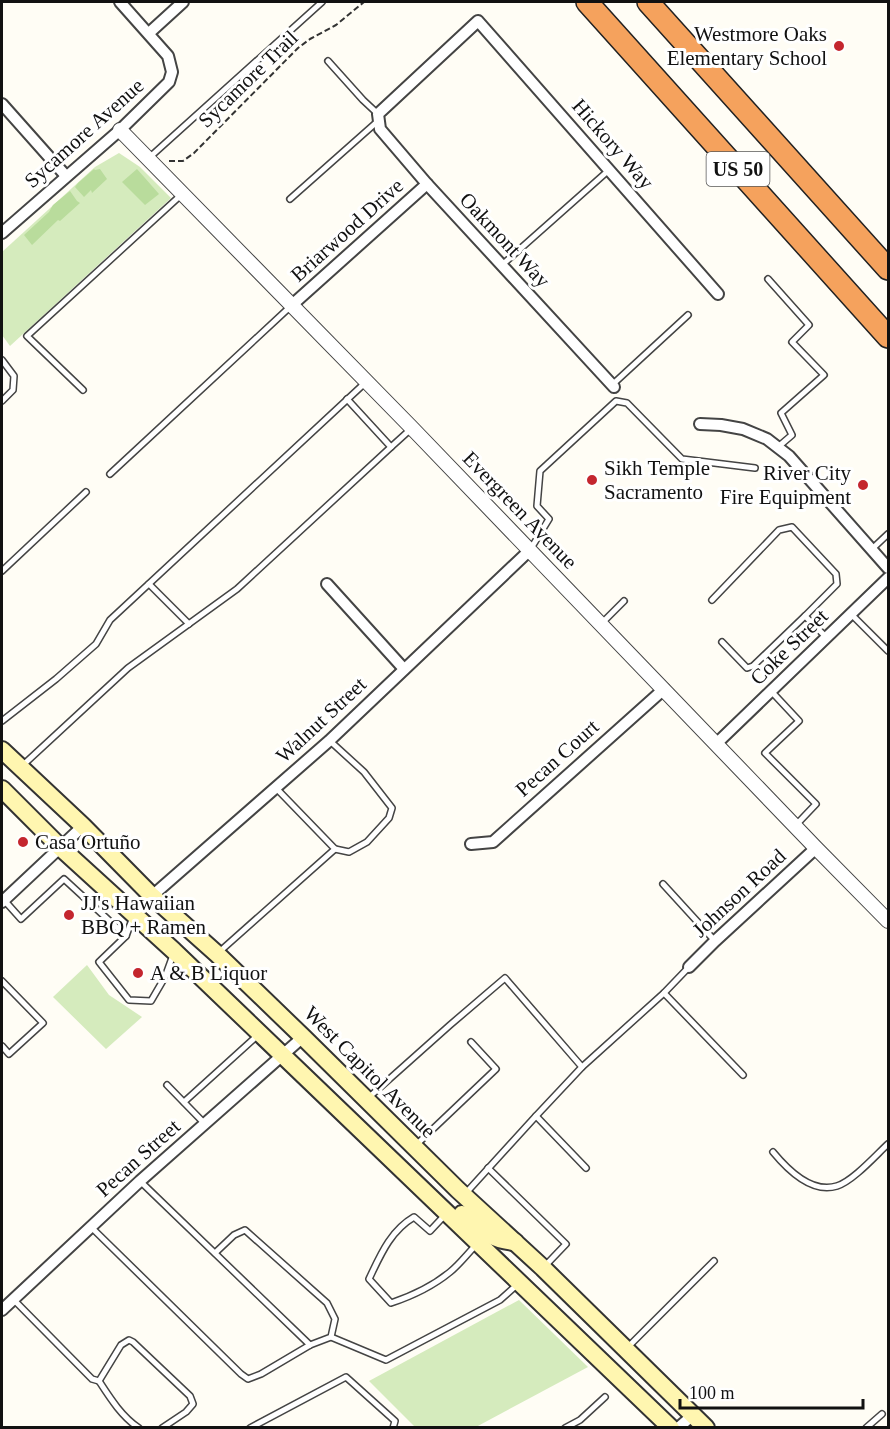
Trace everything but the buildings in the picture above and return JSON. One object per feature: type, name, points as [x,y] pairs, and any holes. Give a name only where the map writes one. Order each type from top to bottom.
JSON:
[{"type":"highway","name":"US 50","points":[[588,2],[888,338]]},
{"type":"highway","name":"US 50","points":[[648,2],[888,269]]},
{"type":"main road","name":"West Capitol Avenue","points":[[2,750],[152,896],[217,954],[706,1428]]},
{"type":"main road","points":[[2,789],[61,848],[174,951],[671,1428]]},
{"type":"main road","points":[[369,1139],[382,1139],[392,1146],[432,1185],[450,1193],[464,1195]]},
{"type":"main road","points":[[447,1213],[462,1214],[488,1235],[515,1242]]},
{"type":"street","points":[[120,2],[149,33],[183,2]]},
{"type":"street","name":"Hickory Way","points":[[378,117],[478,21],[718,294]]},
{"type":"street","name":"Sycamore Avenue","points":[[2,233],[120,130],[169,82],[172,72],[168,56],[149,33]]},
{"type":"street","points":[[2,104],[66,176]]},
{"type":"street","name":"Oakmont Way","points":[[378,117],[380,129],[427,184],[613,386]]},
{"type":"street","name":"Evergreen Avenue","points":[[120,130],[183,192],[888,921]]},
{"type":"street","name":"Briarwood Drive","points":[[292,305],[427,184]]},
{"type":"street","points":[[700,424],[743,429],[767,439],[778,447],[789,456],[888,568]]},
{"type":"street","name":"Walnut Street","points":[[134,915],[152,896],[329,741],[530,550]]},
{"type":"street","name":"Coke Street","points":[[716,744],[888,578]]},
{"type":"street","points":[[327,584],[404,669]]},
{"type":"street","name":"Pecan Court","points":[[471,844],[493,842],[664,689]]},
{"type":"street","points":[[3,901],[82,826]]},
{"type":"street","name":"Johnson Road","points":[[689,967],[816,848]]},
{"type":"street","name":"Pecan Street","points":[[2,1310],[140,1181],[303,1037]]},
{"type":"street","points":[[678,1428],[693,1415]]},
{"type":"lane","points":[[149,158],[322,2]]},
{"type":"lane","points":[[290,199],[378,117],[328,61]]},
{"type":"lane","points":[[502,265],[609,170]]},
{"type":"lane","points":[[83,390],[27,336],[183,192]]},
{"type":"lane","points":[[768,279],[809,325],[792,342],[824,375],[781,413],[792,435],[778,447]]},
{"type":"lane","points":[[110,474],[292,305]]},
{"type":"lane","points":[[613,386],[688,315]]},
{"type":"lane","points":[[2,360],[14,376],[13,390],[2,401]]},
{"type":"lane","points":[[2,721],[96,645],[110,620],[366,381]]},
{"type":"lane","points":[[347,399],[391,447]]},
{"type":"lane","points":[[530,550],[549,519],[537,506],[540,471],[616,401],[627,403],[682,459],[755,468]]},
{"type":"lane","points":[[20,768],[128,668],[237,589],[412,428]]},
{"type":"lane","points":[[2,571],[86,492]]},
{"type":"lane","points":[[712,600],[779,530],[792,527],[836,574],[837,584],[753,666],[747,668],[722,642]]},
{"type":"lane","points":[[872,549],[888,534]]},
{"type":"lane","points":[[149,584],[189,624]]},
{"type":"lane","points":[[601,624],[624,601]]},
{"type":"lane","points":[[851,614],[888,651]]},
{"type":"lane","points":[[805,616],[826,637]]},
{"type":"lane","points":[[771,691],[799,721],[765,753],[816,804],[795,826]]},
{"type":"lane","points":[[276,788],[335,849],[349,852],[367,842],[389,818],[392,808],[364,772],[329,741]]},
{"type":"lane","points":[[217,954],[335,849]]},
{"type":"lane","points":[[3,901],[21,919],[64,879],[126,936]]},
{"type":"lane","points":[[663,884],[715,941]]},
{"type":"lane","points":[[134,915],[126,936],[99,962],[129,1000],[151,1001],[165,976],[174,951]]},
{"type":"lane","points":[[464,1195],[582,1067],[664,993],[689,967]]},
{"type":"lane","points":[[367,1100],[505,978],[582,1067]]},
{"type":"lane","points":[[2,981],[43,1023],[9,1054],[2,1046]]},
{"type":"lane","points":[[664,993],[743,1075]]},
{"type":"lane","points":[[184,1102],[259,1034]]},
{"type":"lane","points":[[414,1147],[496,1069],[471,1042]]},
{"type":"lane","points":[[167,1085],[205,1124]]},
{"type":"lane","points":[[536,1116],[586,1168]]},
{"type":"lane","points":[[773,1152],[781,1162],[807,1183],[836,1186],[851,1177],[888,1144]]},
{"type":"lane","points":[[488,1168],[566,1244],[543,1268]]},
{"type":"lane","points":[[140,1181],[310,1345]]},
{"type":"lane","points":[[447,1213],[430,1231],[414,1217],[406,1222],[386,1244],[369,1279],[391,1303],[430,1286],[452,1271],[478,1243]]},
{"type":"lane","points":[[91,1227],[248,1379],[261,1374],[310,1345],[332,1337],[386,1360],[500,1300],[519,1282]]},
{"type":"lane","points":[[216,1253],[234,1235],[245,1230],[327,1303],[334,1319],[332,1337]]},
{"type":"lane","points":[[626,1349],[714,1261]]},
{"type":"lane","points":[[13,1299],[92,1379],[99,1381],[110,1398],[139,1428]]},
{"type":"lane","points":[[99,1381],[121,1345],[129,1340],[133,1342],[190,1396],[193,1404],[186,1412],[162,1428]]},
{"type":"lane","points":[[250,1428],[346,1377],[395,1421],[393,1428]]},
{"type":"lane","points":[[565,1428],[580,1420],[605,1397]]},
{"type":"lane","points":[[866,1428],[882,1413]]},
{"type":"path","name":"Sycamore Trail","points":[[149,158],[168,162],[183,161],[194,153],[298,48],[336,25],[364,2]]},
{"type":"green space","points":[[119,153],[140,167],[171,198],[10,346],[2,335],[2,252],[95,167]]},
{"type":"green space","points":[[94,169],[100,169],[107,179],[84,197],[75,187]]},
{"type":"green space","points":[[137,169],[159,194],[145,205],[122,182]]},
{"type":"green space","points":[[70,191],[80,203],[32,245],[24,235]]},
{"type":"green space","points":[[87,965],[109,995],[142,1017],[106,1049],[53,997]]},
{"type":"green space","points":[[519,1300],[588,1367],[476,1427],[415,1427],[369,1381]]},
{"type":"place","name":"Westmore Oaks Elementary School","points":[[839,46]]},
{"type":"place","name":"Sikh Temple Sacramento","points":[[592,480]]},
{"type":"place","name":"River City Fire Equipment","points":[[863,485]]},
{"type":"place","name":"Casa Ortuño","points":[[23,842]]},
{"type":"place","name":"JJ's Hawaiian BBQ + Ramen","points":[[69,915]]},
{"type":"place","name":"A & B Liquor","points":[[138,973]]}]
